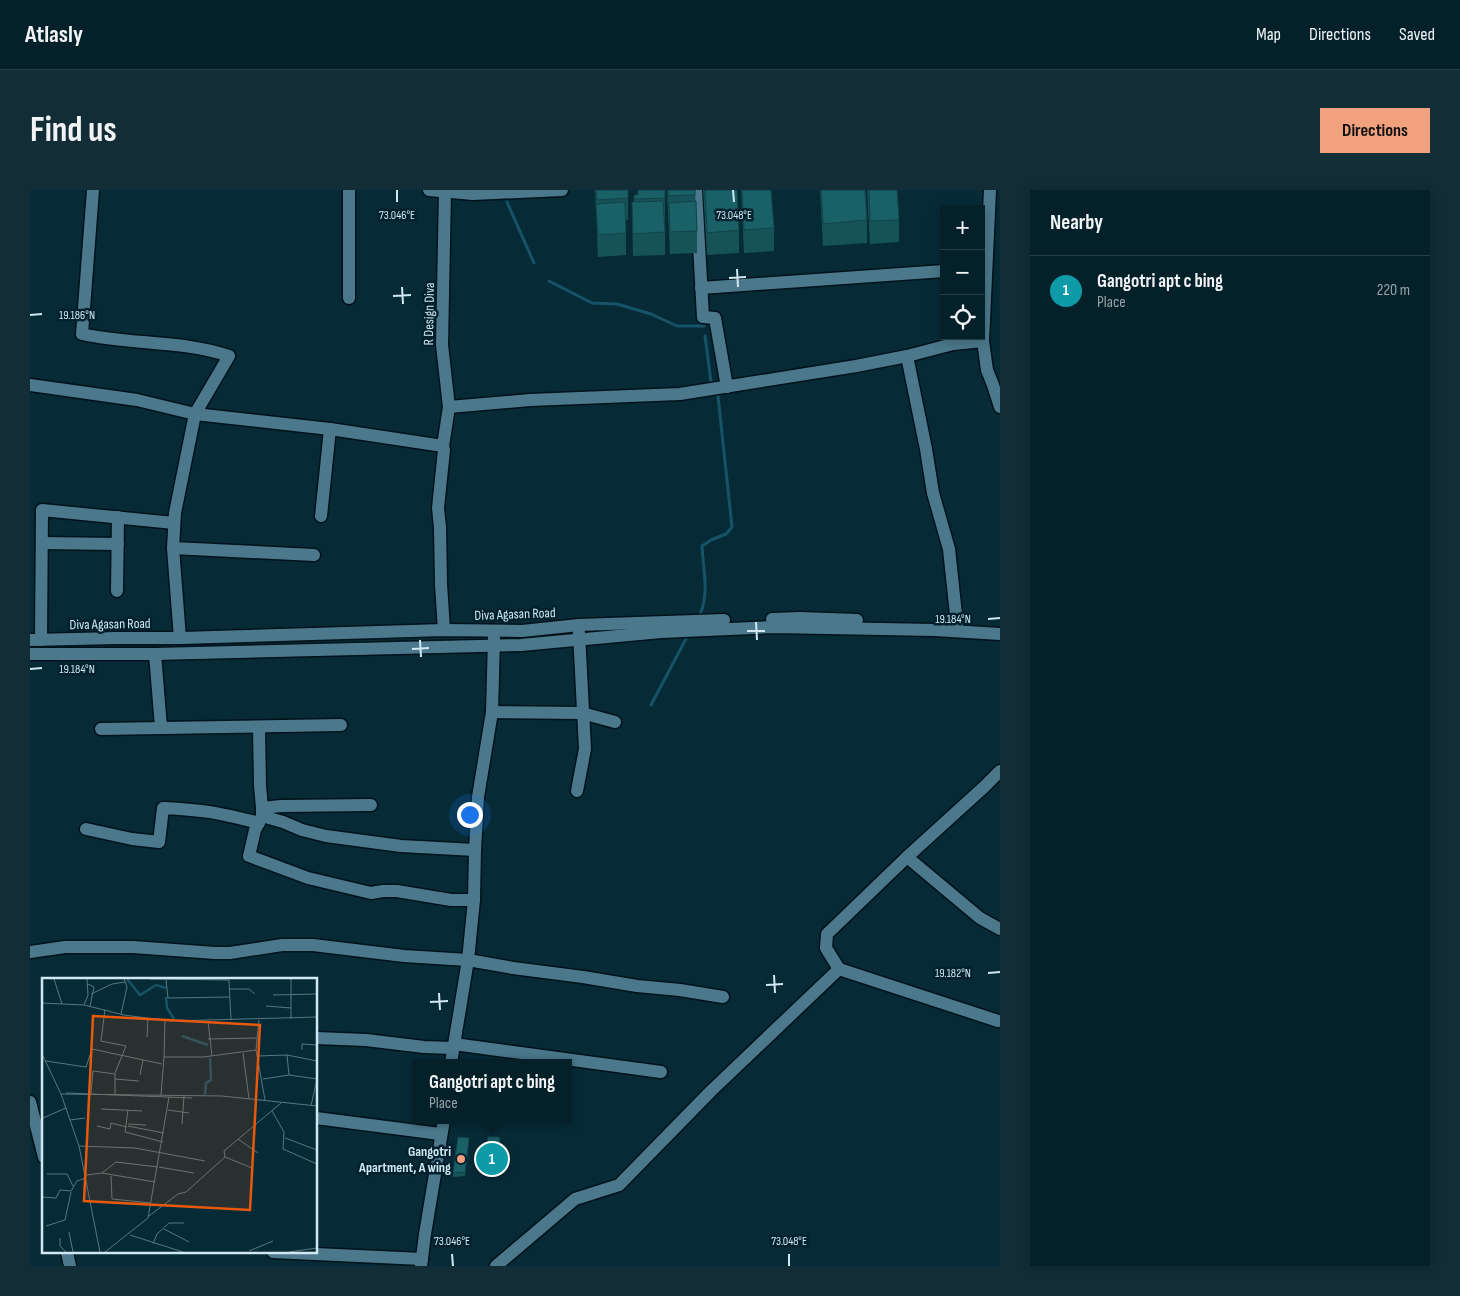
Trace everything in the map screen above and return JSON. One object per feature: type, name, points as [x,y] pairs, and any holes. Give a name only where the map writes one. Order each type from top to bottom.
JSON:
[{"type":"street","points":[[92,190],[82,334],[102,338],[211,349],[229,356],[195,414],[174,523],[180,638]]},
{"type":"street","points":[[349,190],[349,298]]},
{"type":"street","points":[[429,190],[473,194],[562,190]]},
{"type":"street","points":[[696,190],[703,317],[715,318],[728,387]]},
{"type":"street","points":[[985,256],[990,190]]},
{"type":"street","name":"R Design Diva","points":[[444,630],[438,508],[449,407],[442,345],[445,192]]},
{"type":"street","points":[[702,288],[940,271]]},
{"type":"street","points":[[984,295],[983,341],[994,370],[994,384],[1000,407]]},
{"type":"street","points":[[449,407],[530,400],[680,394],[907,356],[953,344],[983,341]]},
{"type":"street","points":[[907,356],[933,493],[949,549],[957,624]]},
{"type":"street","points":[[30,385],[137,400],[195,414],[330,429],[444,446]]},
{"type":"street","points":[[321,516],[330,429]]},
{"type":"street","points":[[35,640],[42,544],[42,510],[174,523]]},
{"type":"street","points":[[118,518],[118,591]]},
{"type":"street","points":[[42,544],[118,544]]},
{"type":"street","points":[[174,548],[314,555]]},
{"type":"street","name":"Diva Agasan Road","points":[[35,640],[180,638],[444,630],[522,631],[579,625],[800,618],[1000,626]]},
{"type":"street","points":[[577,791],[585,749],[578,640],[579,625]]},
{"type":"street","points":[[30,654],[155,654],[494,646],[661,632],[774,626],[934,630],[1000,634]]},
{"type":"street","points":[[452,1059],[468,960],[474,900],[478,797],[492,712],[494,631]]},
{"type":"street","points":[[155,654],[161,727]]},
{"type":"street","points":[[492,712],[582,712],[615,722]]},
{"type":"street","points":[[101,729],[341,725]]},
{"type":"street","points":[[259,727],[261,815],[255,830],[249,856],[308,878],[371,893],[397,891],[451,900],[474,900]]},
{"type":"street","points":[[998,1021],[839,969],[826,948],[828,934],[907,857],[1000,771]]},
{"type":"street","points":[[86,829],[132,839],[159,842],[162,808],[193,810],[234,818],[261,815],[281,806],[371,805]]},
{"type":"street","points":[[261,815],[302,830],[345,838],[401,846],[475,850]]},
{"type":"street","points":[[907,857],[980,918],[1000,929]]},
{"type":"street","points":[[30,952],[65,948],[133,947],[230,953],[282,945],[312,946],[404,956],[468,960],[637,986],[724,997]]},
{"type":"street","points":[[496,1266],[575,1199],[619,1185],[711,1091],[839,969]]},
{"type":"street","points":[[318,1038],[366,1040],[424,1048],[454,1046],[558,1059]]},
{"type":"street","points":[[572,1061],[661,1072]]},
{"type":"street","points":[[36,1108],[34,1133],[42,1152]]},
{"type":"street","points":[[318,1118],[440,1134]]},
{"type":"street","points":[[303,1254],[422,1262],[424,1234],[443,1124]]},
{"type":"building","points":[[596,190],[628,190],[628,198],[597,200]]},
{"type":"building","points":[[638,190],[665,190],[665,198],[634,199],[634,195],[638,195]]},
{"type":"building","points":[[668,190],[695,190],[695,195],[668,196]]},
{"type":"building","points":[[705,190],[737,190],[739,230],[707,233]]},
{"type":"building","points":[[742,190],[771,190],[774,228],[744,230]]},
{"type":"building","points":[[821,190],[865,190],[867,220],[823,224]]},
{"type":"building","points":[[869,190],[897,190],[899,220],[870,221]]},
{"type":"building","points":[[663,201],[665,232],[633,234],[632,202]]},
{"type":"building","points":[[696,201],[697,231],[670,232],[669,203]]},
{"type":"building","points":[[625,202],[626,233],[598,235],[596,204]]},
{"type":"building","name":"Gangotri Apartment, A wing","points":[[458,1137],[469,1138],[465,1172],[453,1173]]},
{"type":"building","points":[[488,1137],[500,1137],[498,1165],[483,1165]]},
{"type":"waterway","points":[[507,202],[534,263]]},
{"type":"waterway","points":[[549,281],[592,303],[617,304],[651,314],[677,326],[704,326]]},
{"type":"waterway","points":[[705,336],[711,382]]},
{"type":"waterway","points":[[699,616],[705,591],[702,546],[726,534],[732,527],[718,396]]},
{"type":"waterway","points":[[651,705],[688,635]]},
{"type":"place","name":"Gangotri Apartment, A wing","points":[[461,1159]]},
{"type":"place","name":"Gangotri apt c bing","points":[[492,1159]]}]
